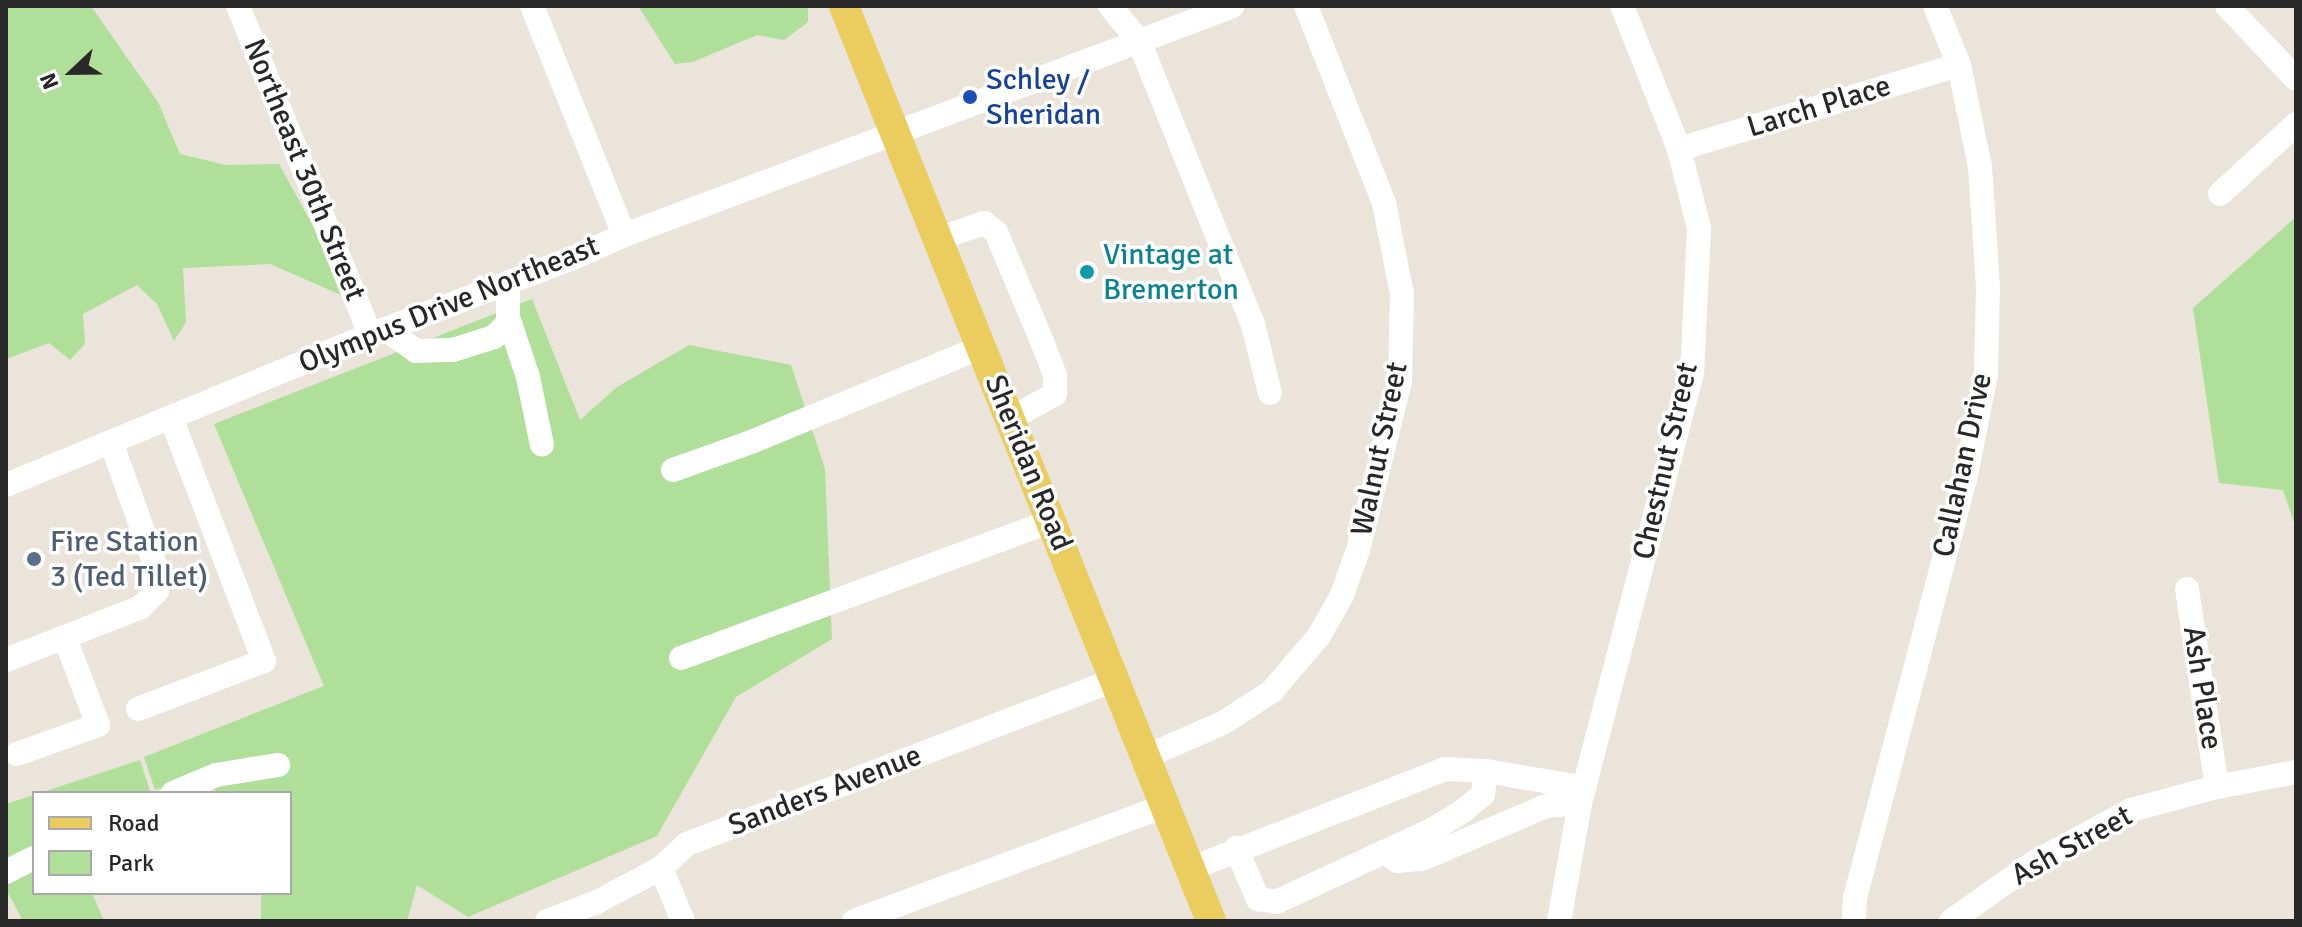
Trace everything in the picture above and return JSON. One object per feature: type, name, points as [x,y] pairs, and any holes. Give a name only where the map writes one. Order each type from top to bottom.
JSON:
[{"type":"main road","name":"Sheridan Road","points":[[844,6],[1211,921]]},
{"type":"street","name":"Northeast 30th Street","points":[[238,6],[378,332]]},
{"type":"street","points":[[532,6],[624,235]]},
{"type":"street","points":[[1110,6],[1139,41],[1253,324],[1270,393]]},
{"type":"street","name":"Olympus Drive Northeast","points":[[6,485],[624,235],[1233,6]]},
{"type":"street","name":"Walnut Street","points":[[1145,757],[1223,723],[1272,691],[1319,636],[1342,595],[1358,550],[1400,381],[1402,294],[1384,203],[1306,6]]},
{"type":"street","name":"Chestnut Street","points":[[1559,921],[1583,795],[1692,373],[1699,228],[1679,149],[1622,6]]},
{"type":"street","name":"Callahan Drive","points":[[1854,921],[1855,898],[1965,480],[1986,374],[1988,287],[1980,167],[1959,65],[1935,6]]},
{"type":"street","points":[[2227,6],[2296,79]]},
{"type":"street","name":"Larch Place","points":[[1679,149],[1959,65]]},
{"type":"street","points":[[2220,194],[2296,124]]},
{"type":"street","points":[[938,239],[984,223],[996,232],[1043,344],[1055,376],[1055,394],[1010,419]]},
{"type":"street","points":[[378,332],[416,351],[453,350],[494,337],[508,323],[508,283]]},
{"type":"street","points":[[508,317],[528,377],[542,445]]},
{"type":"street","points":[[673,470],[981,347]]},
{"type":"street","points":[[138,709],[264,661],[171,417]]},
{"type":"street","points":[[6,660],[141,607],[157,591],[156,567],[111,442]]},
{"type":"street","points":[[681,658],[1051,521]]},
{"type":"street","name":"Ash Place","points":[[2187,589],[2217,787]]},
{"type":"street","points":[[17,754],[98,725],[65,638]]},
{"type":"street","name":"Sanders Avenue","points":[[547,921],[595,903],[661,868],[687,844],[1114,680]]},
{"type":"street","points":[[178,791],[216,775],[278,765]]},
{"type":"street","points":[[1190,869],[1236,848],[1445,769],[1486,771],[1583,795]]},
{"type":"street","points":[[1236,848],[1258,899],[1276,902],[1434,829],[1483,794],[1486,771]]},
{"type":"street","name":"Ash Street","points":[[1951,921],[2033,863],[2131,810],[2217,787],[2296,772]]},
{"type":"street","points":[[1385,852],[1397,861],[1422,859],[1546,806],[1583,795]]},
{"type":"street","points":[[854,921],[1165,806]]},
{"type":"street","points":[[6,872],[32,859]]},
{"type":"street","points":[[661,868],[683,921]]},
{"type":"green space","points":[[6,6],[91,6],[158,102],[180,154],[226,165],[279,164],[313,226],[341,295],[270,264],[183,268],[186,322],[174,341],[157,304],[137,285],[83,314],[85,344],[70,360],[49,343],[6,359]]},
{"type":"green space","points":[[638,6],[808,6],[808,22],[784,40],[757,35],[693,62],[675,64]]},
{"type":"green space","points":[[2296,217],[2296,528],[2283,490],[2219,483],[2193,308]]},
{"type":"green space","points":[[532,299],[580,420],[617,387],[689,345],[791,365],[825,469],[832,639],[736,697],[657,836],[468,917],[417,885],[407,921],[261,921],[261,895],[292,895],[292,791],[216,791],[192,778],[155,790],[144,757],[324,686],[214,424]]},
{"type":"green space","points":[[140,760],[150,791],[46,791]]},
{"type":"green space","points":[[32,796],[32,895],[93,895],[104,921],[23,921],[6,889],[6,804]]},
{"type":"place","name":"Schley / Sheridan","points":[[970,97]]},
{"type":"place","name":"Vintage at Bremerton","points":[[1087,272]]},
{"type":"place","name":"Fire Station 3 (Ted Tillet)","points":[[34,559]]}]
